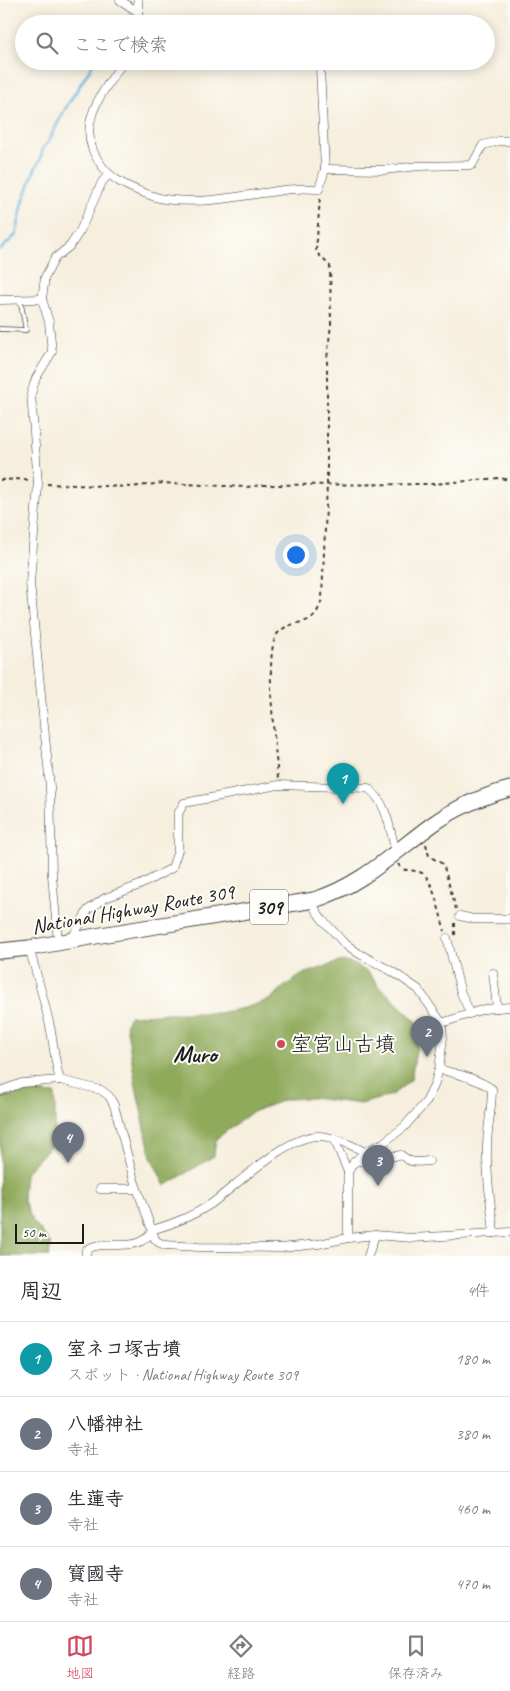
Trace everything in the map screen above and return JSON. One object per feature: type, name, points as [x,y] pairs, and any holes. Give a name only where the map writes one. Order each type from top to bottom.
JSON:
[{"type":"highway","name":"National Highway Route 309","points":[[0,950],[29,948],[314,900],[345,888],[365,877],[441,819],[475,800],[510,788]]},
{"type":"street","points":[[120,0],[128,6],[138,8]]},
{"type":"street","points":[[118,70],[99,97],[88,133],[91,148],[109,174],[120,184],[164,199],[209,200],[295,188],[319,189],[326,169],[320,70]]},
{"type":"street","points":[[326,169],[384,170],[418,166],[472,165],[483,145],[499,141],[510,141]]},
{"type":"street","points":[[64,941],[52,875],[50,787],[30,583],[38,484],[30,394],[36,378],[52,352],[49,322],[42,298],[45,277],[54,258],[70,246],[80,231],[102,182],[109,174]]},
{"type":"street","points":[[0,300],[42,298]]},
{"type":"street","points":[[64,941],[88,910],[105,898],[140,885],[172,868],[178,850],[178,814],[184,803],[278,785],[368,788],[382,802],[394,855]]},
{"type":"street","points":[[314,900],[315,909],[343,942],[418,989],[442,1023],[443,1038],[439,1069],[430,1094],[417,1114],[404,1128],[366,1152],[354,1162],[348,1172]]},
{"type":"street","points":[[460,916],[474,919],[510,919]]},
{"type":"street","points":[[447,938],[458,986],[470,1013]]},
{"type":"street","points":[[29,948],[51,1031],[54,1061],[60,1080]]},
{"type":"street","points":[[493,973],[498,1008]]},
{"type":"street","points":[[442,1023],[484,1009],[510,1007]]},
{"type":"street","points":[[439,1069],[469,1078],[492,1089],[487,1146],[494,1233]]},
{"type":"street","points":[[0,1091],[22,1083],[60,1080],[101,1090],[109,1096],[114,1105],[136,1189],[158,1242],[165,1245],[282,1252],[348,1238],[375,1235],[412,1238],[510,1232]]},
{"type":"street","points":[[86,1256],[86,1250],[94,1246],[138,1244],[148,1238],[152,1230],[195,1214],[260,1164],[296,1142],[308,1137],[318,1136],[334,1139],[366,1152]]},
{"type":"street","points":[[334,1139],[348,1172],[348,1238]]},
{"type":"street","points":[[354,1162],[401,1155],[408,1161],[429,1161]]},
{"type":"street","points":[[100,1190],[136,1189]]},
{"type":"street","points":[[368,1256],[375,1235]]},
{"type":"lane","points":[[0,329],[26,330],[20,299]]},
{"type":"path","points":[[278,785],[271,691],[272,646],[276,634],[292,625],[314,617],[320,608],[322,598],[327,484],[327,359],[331,324],[331,292],[330,266],[316,252],[319,189]]},
{"type":"path","points":[[0,480],[24,479],[38,484],[132,487],[162,483],[246,488],[263,484],[434,484],[499,478],[510,480]]},
{"type":"path","points":[[424,832],[429,856],[444,867],[460,916]]},
{"type":"path","points":[[394,855],[402,869],[425,874],[433,891],[447,938]]},
{"type":"green space","points":[[342,961],[354,964],[369,973],[380,987],[417,1022],[418,1039],[411,1080],[392,1095],[361,1104],[312,1098],[287,1099],[252,1112],[216,1139],[214,1156],[165,1186],[151,1157],[136,1087],[126,1023],[130,1016],[169,1013],[218,1013],[244,1008],[269,1000],[303,974]]},
{"type":"green space","points":[[31,1092],[55,1094],[55,1141],[25,1174],[23,1198],[32,1220],[51,1244],[49,1256],[0,1256],[0,1098]]},
{"type":"waterway","points":[[129,15],[133,9]]},
{"type":"waterway","points":[[0,250],[16,235],[23,202],[43,148],[89,70]]},
{"type":"place","name":"室ネコ塚古墳","points":[[343,804]]},
{"type":"place","name":"室宮山古墳","points":[[281,1044]]},
{"type":"place","name":"八幡神社","points":[[427,1057]]},
{"type":"place","name":"寳國寺","points":[[68,1163]]},
{"type":"place","name":"生蓮寺","points":[[378,1186]]},
{"type":"district","name":"Muro","points":[[195,1054]]}]
